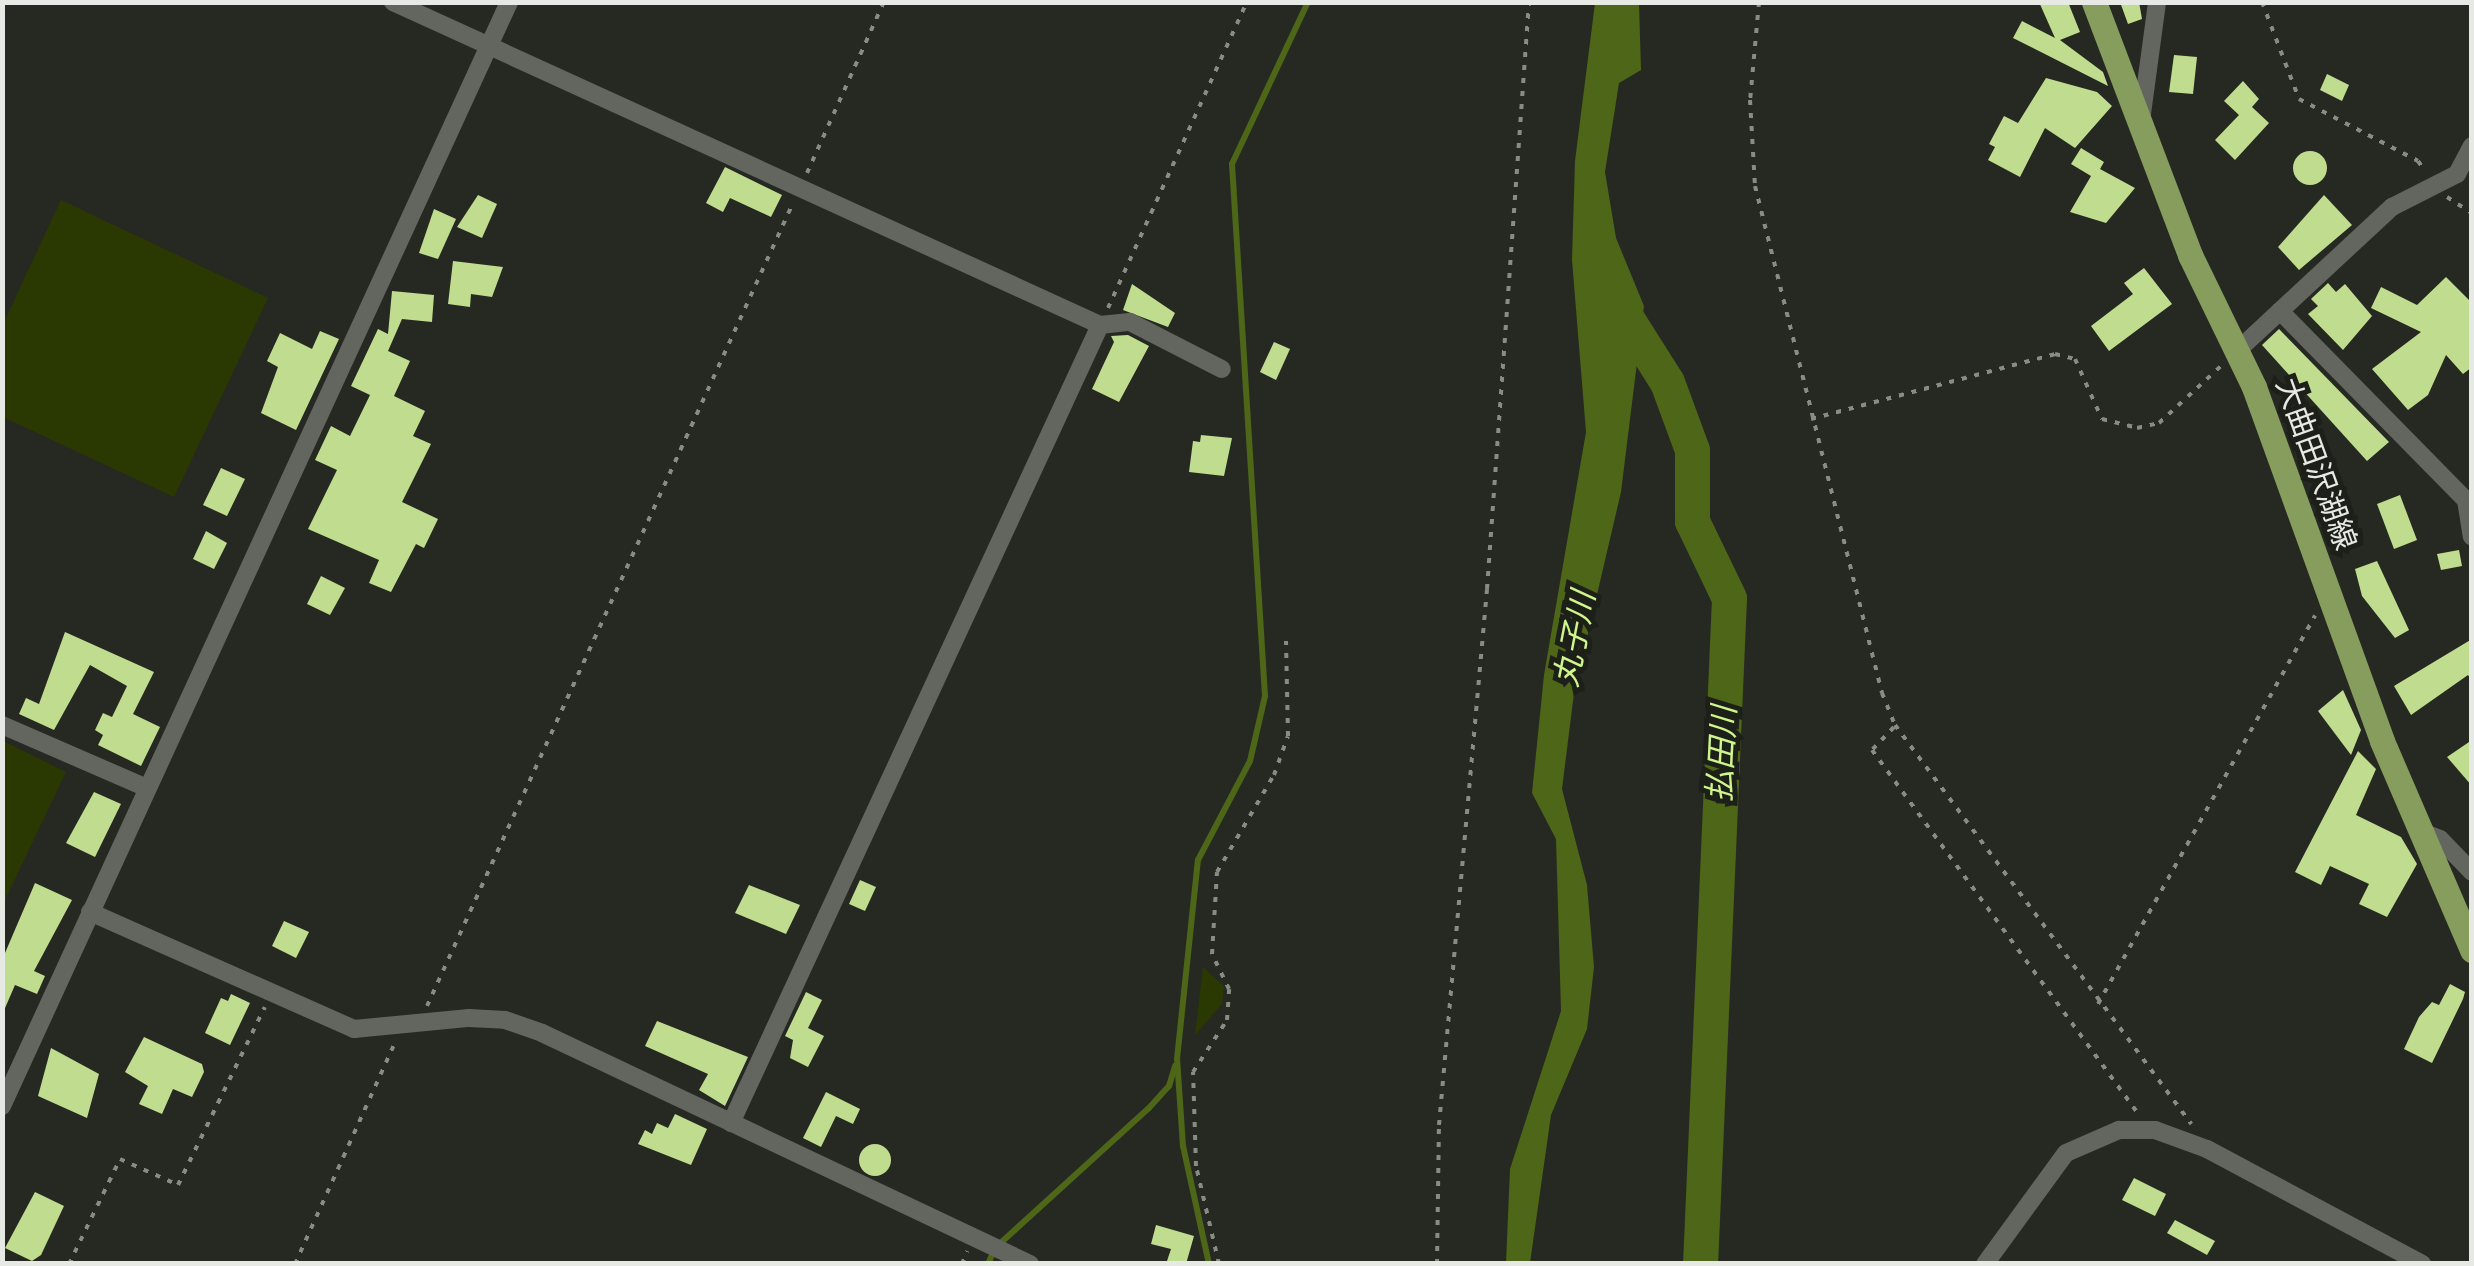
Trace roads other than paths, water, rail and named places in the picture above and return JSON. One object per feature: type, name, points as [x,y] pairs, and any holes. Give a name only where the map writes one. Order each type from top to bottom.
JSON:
[{"type":"main road","name":"大曲田沢湖線","points":[[2094,2],[2139,131],[2237,352],[2422,832],[2472,950]]},
{"type":"street","points":[[394,2],[1100,325],[1130,322],[1222,369]]},
{"type":"street","points":[[2,1106],[509,2]]},
{"type":"street","points":[[2139,131],[2157,2]]},
{"type":"street","points":[[2237,352],[2392,207],[2457,174],[2472,146]]},
{"type":"street","points":[[2280,310],[2466,500],[2472,537]]},
{"type":"street","points":[[732,1124],[1100,325]]},
{"type":"street","points":[[2,725],[146,788]]},
{"type":"street","points":[[2422,832],[2470,866]]},
{"type":"street","points":[[2439,872],[2470,866]]},
{"type":"street","points":[[90,912],[354,1029],[505,1020],[1030,1264]]},
{"type":"street","points":[[1985,1264],[2066,1153],[2092,1138],[2140,1130],[2207,1149],[2422,1264]]},
{"type":"water","name":"丸子川","points":[[1595,3],[1639,3],[1641,70],[1619,83],[1605,172],[1616,238],[1644,306],[1621,492],[1574,693],[1562,789],[1587,885],[1594,967],[1587,1029],[1551,1115],[1530,1263],[1506,1263],[1510,1169],[1561,1011],[1556,839],[1532,793],[1544,675],[1586,432],[1572,260],[1575,161]]},
{"type":"waterway","points":[[1209,1264],[1183,1146],[1177,1059],[1198,860],[1250,761],[1265,696],[1232,164],[1308,2]]},
{"type":"waterway","name":"払田川","points":[[1617,303],[1667,382],[1692,450],[1692,521],[1729,598],[1700,1264]]},
{"type":"waterway","points":[[988,1264],[995,1248],[1149,1108],[1169,1086],[1175,1066]]}]
